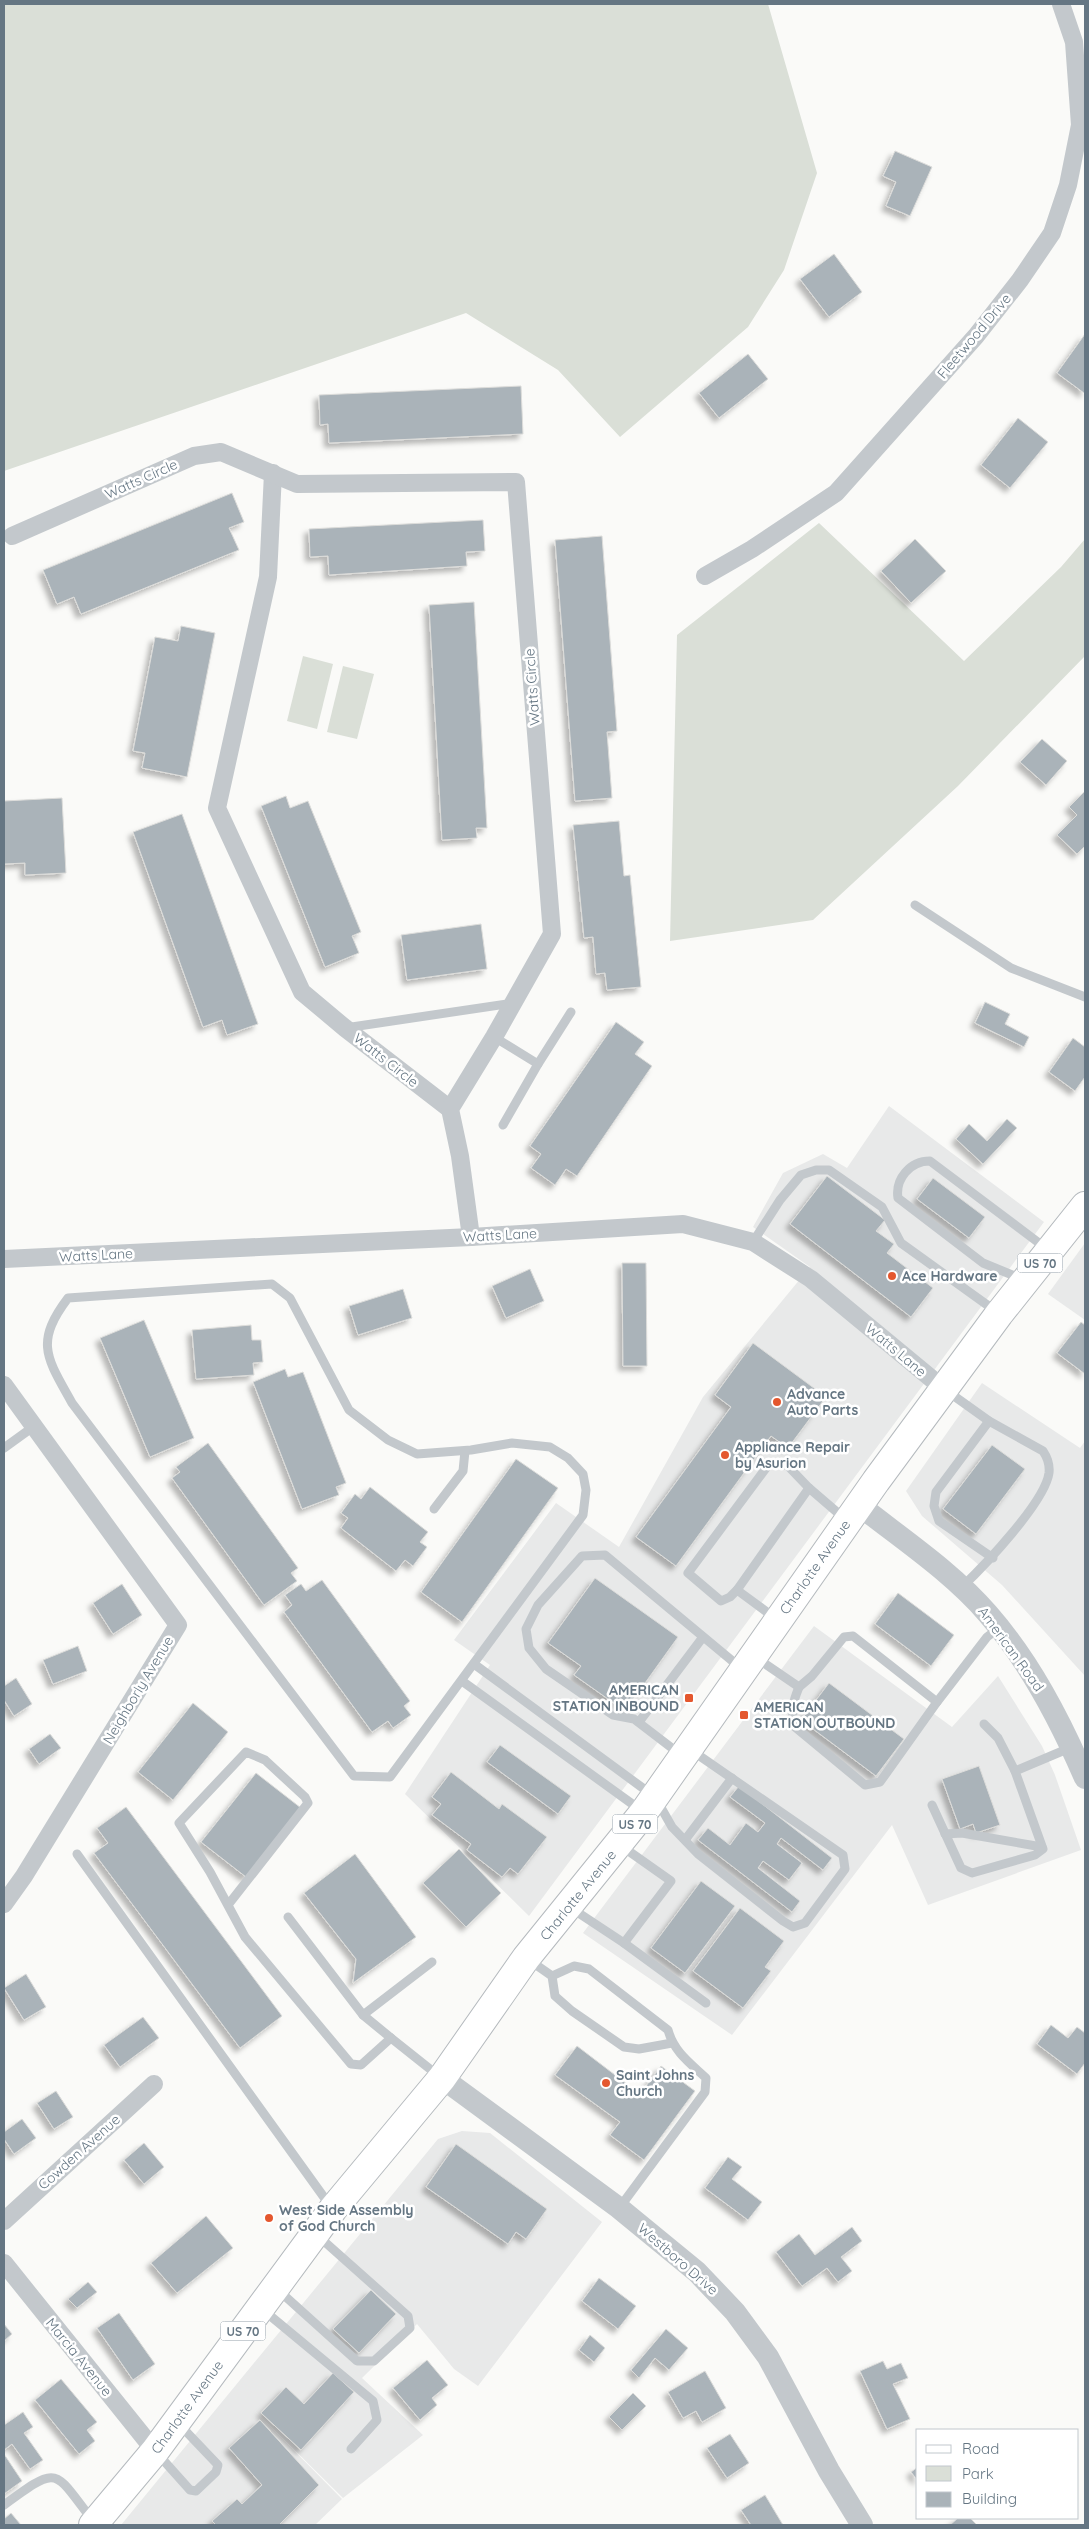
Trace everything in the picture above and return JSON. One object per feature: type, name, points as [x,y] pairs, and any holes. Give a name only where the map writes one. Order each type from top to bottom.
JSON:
[{"type":"main road","name":"Charlotte Avenue","points":[[94,2524],[155,2451],[333,2209],[442,2078],[526,1958],[649,1805],[778,1620],[944,1389],[999,1314],[1085,1206]]},
{"type":"street","name":"Fleetwood Drive","points":[[705,576],[752,549],[836,493],[976,336],[1020,280],[1052,233],[1068,184],[1080,125],[1074,42],[1061,4]]},
{"type":"street","name":"Watts Circle","points":[[12,536],[194,456],[221,452],[273,473],[297,484],[516,482],[552,934],[494,1037],[450,1109],[345,1028],[302,992],[217,808],[268,577],[273,473]]},
{"type":"street","points":[[450,1109],[460,1156],[471,1237]]},
{"type":"street","name":"Watts Lane","points":[[4,1259],[471,1237],[683,1224],[753,1242],[811,1279],[944,1389]]},
{"type":"street","name":"Neighborly Avenue","points":[[4,1385],[178,1625],[24,1876],[4,1904]]},
{"type":"street","name":"American Road","points":[[854,1513],[962,1588],[999,1628],[1058,1717],[1085,1778]]},
{"type":"street","name":"Westboro Drive","points":[[442,2078],[619,2208],[697,2272],[735,2312],[768,2357],[829,2471],[862,2525]]},
{"type":"street","name":"Cowden Avenue","points":[[4,2221],[154,2084]]},
{"type":"street","name":"Marcia Avenue","points":[[4,2263],[155,2451]]},
{"type":"lane","points":[[915,905],[1011,968],[1085,997]]},
{"type":"lane","points":[[345,1028],[513,1003]]},
{"type":"lane","points":[[503,1124],[571,1012]]},
{"type":"lane","points":[[494,1037],[538,1064]]},
{"type":"lane","points":[[1026,1280],[983,1263],[898,1198],[896,1189],[899,1180],[912,1166],[923,1161],[930,1161],[1050,1251]]},
{"type":"lane","points":[[753,1242],[780,1200],[801,1175],[816,1170],[829,1170],[882,1207],[901,1243],[999,1314]]},
{"type":"lane","points":[[272,1284],[290,1298],[349,1410],[388,1440],[417,1454],[465,1451],[512,1443],[550,1447],[568,1458],[583,1474],[586,1490],[583,1515],[474,1664],[390,1777],[354,1776],[72,1403],[48,1360],[46,1344],[54,1316],[68,1298],[272,1284]]},
{"type":"lane","points":[[944,1389],[989,1421],[1043,1451],[1048,1459],[1049,1473],[1041,1492],[993,1558],[962,1588]]},
{"type":"lane","points":[[989,1421],[936,1492],[934,1506],[939,1521],[993,1558]]},
{"type":"lane","points":[[4,1448],[33,1427]]},
{"type":"lane","points":[[434,1509],[462,1471],[465,1451]]},
{"type":"lane","points":[[809,1488],[737,1590],[730,1597],[721,1601],[688,1573],[769,1464],[787,1465],[809,1488],[854,1513]]},
{"type":"lane","points":[[474,1664],[649,1805],[698,1854],[783,1921],[793,1926],[805,1923],[845,1869],[843,1855],[732,1778],[634,1719],[613,1716],[546,1669],[529,1648],[526,1629],[538,1605],[582,1556],[605,1555],[703,1637],[748,1663],[799,1687]]},
{"type":"lane","points":[[737,1590],[778,1620]]},
{"type":"lane","points":[[937,1702],[853,1636],[844,1637],[812,1676],[799,1687],[792,1704],[791,1714],[795,1727],[865,1784],[880,1782],[937,1702],[987,1637],[999,1628]]},
{"type":"lane","points":[[639,1722],[703,1637]]},
{"type":"lane","points":[[462,1680],[649,1805]]},
{"type":"lane","points":[[932,1805],[961,1868],[972,1873],[1035,1855],[1043,1850],[1015,1771],[998,1738],[984,1724]]},
{"type":"lane","points":[[1015,1771],[1072,1747]]},
{"type":"lane","points":[[228,1905],[308,1803],[305,1797],[265,1760],[246,1752],[179,1824],[245,1937],[351,2064],[361,2065],[391,2038]]},
{"type":"lane","points":[[686,1840],[732,1778]]},
{"type":"lane","points":[[946,1834],[962,1834],[1042,1847]]},
{"type":"lane","points":[[618,1844],[671,1881],[624,1943]]},
{"type":"lane","points":[[77,1854],[333,2209]]},
{"type":"lane","points":[[568,1906],[624,1943],[706,2003]]},
{"type":"lane","points":[[288,1917],[363,2015],[442,2078]]},
{"type":"lane","points":[[526,1958],[552,1976],[556,1996],[572,2011],[624,2047],[639,2049],[672,2043]]},
{"type":"lane","points":[[363,2015],[432,1962]]},
{"type":"lane","points":[[552,1976],[574,1966],[589,1969],[668,2030],[672,2043],[682,2056],[706,2078],[705,2092],[619,2208]]},
{"type":"lane","points":[[268,2297],[358,2361],[374,2362],[410,2328],[408,2316],[315,2233]]},
{"type":"lane","points":[[268,2297],[373,2401],[377,2420],[351,2449]]},
{"type":"lane","points":[[155,2451],[190,2490],[196,2491],[216,2472],[218,2465],[176,2422]]},
{"type":"lane","points":[[4,2505],[40,2480],[52,2476],[61,2480],[94,2524]]},
{"type":"shaded area","points":[[889,1106],[1044,1222],[529,1916],[405,1794],[490,1665],[454,1640],[556,1503],[619,1547],[703,1397],[810,1267],[753,1227],[783,1173],[823,1154],[847,1168]]},
{"type":"shaded area","points":[[1085,1243],[1085,1320],[1048,1294]]},
{"type":"shaded area","points":[[982,1383],[1080,1448],[1085,1441],[1085,1676],[1002,1585],[922,1516],[906,1491]]},
{"type":"shaded area","points":[[814,1626],[952,1727],[998,1676],[1042,1746],[1055,1775],[1081,1850],[928,1905],[892,1825],[732,2035],[583,1933]]},
{"type":"shaded area","points":[[462,2131],[490,2133],[602,2222],[478,2386],[454,2369],[417,2324],[362,2378],[423,2435],[343,2498],[246,2402],[342,2499],[315,2525],[121,2525],[438,2139]]},
{"type":"green space","points":[[4,4],[768,4],[817,173],[784,270],[748,327],[620,437],[558,370],[466,313],[4,471]]},
{"type":"green space","points":[[819,523],[964,661],[1061,567],[1085,539],[1085,656],[958,786],[813,920],[670,941],[677,635]]},
{"type":"green space","points":[[303,656],[333,664],[317,729],[287,721]]},
{"type":"green space","points":[[343,666],[374,674],[357,739],[327,732]]},
{"type":"building","points":[[895,151],[932,167],[910,216],[886,206],[896,182],[883,176]]},
{"type":"building","points":[[834,254],[862,292],[829,317],[800,279]]},
{"type":"building","points":[[1085,334],[1085,392],[1084,393],[1057,373]]},
{"type":"building","points":[[748,354],[768,379],[719,418],[699,393]]},
{"type":"building","points":[[521,386],[523,434],[329,443],[328,424],[320,425],[319,395]]},
{"type":"building","points":[[1018,418],[1048,442],[1010,488],[981,465]]},
{"type":"building","points":[[232,493],[244,522],[229,528],[239,550],[81,614],[74,597],[57,604],[43,570]]},
{"type":"building","points":[[483,520],[485,551],[466,552],[467,566],[329,575],[328,556],[310,557],[309,529]]},
{"type":"building","points":[[602,536],[617,731],[607,732],[612,798],[575,801],[555,540]]},
{"type":"building","points":[[915,539],[946,571],[911,603],[881,571]]},
{"type":"building","points":[[474,602],[487,828],[476,828],[477,838],[442,840],[429,605]]},
{"type":"building","points":[[181,626],[215,633],[187,777],[142,768],[145,753],[133,751],[155,637],[178,641]]},
{"type":"building","points":[[1042,739],[1067,761],[1046,785],[1020,762]]},
{"type":"building","points":[[1085,791],[1085,846],[1077,854],[1057,835],[1077,815],[1069,807]]},
{"type":"building","points":[[286,796],[290,808],[308,801],[361,932],[352,936],[359,953],[325,967],[261,806]]},
{"type":"building","points":[[62,798],[66,873],[25,875],[25,863],[4,864],[4,801]]},
{"type":"building","points":[[182,814],[258,1024],[227,1035],[222,1020],[203,1027],[133,832]]},
{"type":"building","points":[[619,821],[624,876],[630,875],[641,987],[607,990],[605,973],[596,974],[593,937],[584,938],[573,825]]},
{"type":"building","points":[[481,924],[487,969],[407,980],[401,935]]},
{"type":"building","points":[[985,1002],[1010,1014],[1005,1024],[1029,1037],[1024,1047],[975,1023]]},
{"type":"building","points":[[616,1022],[644,1042],[635,1054],[652,1066],[577,1176],[566,1169],[555,1185],[531,1168],[541,1154],[530,1146]]},
{"type":"building","points":[[1073,1038],[1085,1047],[1085,1077],[1075,1091],[1049,1072]]},
{"type":"building","points":[[1007,1119],[1017,1128],[983,1164],[956,1139],[969,1124],[987,1141]]},
{"type":"building","points":[[827,1176],[885,1220],[876,1231],[894,1244],[887,1253],[933,1288],[911,1317],[790,1224]]},
{"type":"building","points":[[933,1178],[985,1217],[969,1238],[917,1199]]},
{"type":"building","points":[[622,1263],[646,1263],[647,1366],[623,1366]]},
{"type":"building","points":[[530,1269],[544,1301],[506,1318],[492,1286]]},
{"type":"building","points":[[403,1289],[412,1318],[358,1335],[349,1306]]},
{"type":"building","points":[[144,1320],[194,1438],[150,1457],[100,1338]]},
{"type":"building","points":[[1081,1322],[1085,1325],[1085,1374],[1057,1353]]},
{"type":"building","points":[[251,1325],[252,1340],[261,1340],[263,1362],[253,1363],[254,1375],[196,1379],[192,1330]]},
{"type":"building","points":[[753,1343],[826,1397],[788,1448],[771,1436],[676,1566],[636,1537],[731,1407],[715,1395]]},
{"type":"building","points":[[285,1369],[288,1377],[303,1372],[346,1483],[336,1487],[339,1495],[302,1509],[253,1382]]},
{"type":"building","points":[[208,1443],[298,1568],[291,1573],[297,1581],[264,1605],[172,1478],[180,1472],[176,1467]]},
{"type":"building","points":[[992,1445],[1025,1469],[976,1534],[943,1509]]},
{"type":"building","points":[[516,1459],[558,1488],[462,1622],[421,1592]]},
{"type":"building","points":[[370,1487],[428,1532],[420,1542],[427,1547],[413,1566],[405,1560],[396,1571],[341,1528],[348,1518],[341,1513],[355,1494],[361,1499]]},
{"type":"building","points":[[595,1578],[678,1637],[625,1711],[574,1675],[581,1666],[548,1643]]},
{"type":"building","points":[[322,1580],[410,1701],[404,1706],[411,1715],[393,1728],[388,1721],[372,1732],[284,1612],[292,1605],[285,1595],[301,1584],[306,1591]]},
{"type":"building","points":[[122,1584],[142,1615],[113,1634],[93,1603]]},
{"type":"building","points":[[898,1593],[954,1635],[931,1666],[875,1624]]},
{"type":"building","points":[[78,1646],[87,1671],[53,1684],[43,1660]]},
{"type":"building","points":[[16,1678],[32,1704],[14,1716],[4,1700],[4,1686]]},
{"type":"building","points":[[829,1683],[904,1739],[876,1776],[801,1720]]},
{"type":"building","points":[[193,1703],[228,1732],[173,1800],[138,1772]]},
{"type":"building","points":[[50,1734],[61,1748],[39,1764],[29,1749]]},
{"type":"building","points":[[500,1745],[571,1796],[558,1814],[487,1762]]},
{"type":"building","points":[[979,1766],[1000,1825],[976,1833],[973,1824],[960,1829],[942,1779]]},
{"type":"building","points":[[451,1772],[499,1809],[502,1804],[547,1837],[518,1874],[510,1868],[502,1877],[467,1850],[471,1844],[432,1815],[441,1804],[432,1797]]},
{"type":"building","points":[[256,1773],[301,1808],[246,1877],[201,1842]]},
{"type":"building","points":[[739,1786],[832,1858],[823,1870],[781,1838],[777,1844],[802,1863],[789,1880],[763,1861],[758,1868],[800,1901],[792,1912],[698,1840],[708,1828],[730,1845],[746,1823],[758,1832],[765,1823],[730,1797]]},
{"type":"building","points":[[126,1807],[282,2016],[240,2048],[94,1853],[108,1843],[97,1828]]},
{"type":"building","points":[[459,1849],[501,1893],[466,1927],[423,1883]]},
{"type":"building","points":[[355,1854],[416,1937],[353,1983],[356,1959],[304,1893]]},
{"type":"building","points":[[701,1881],[735,1906],[685,1973],[651,1948]]},
{"type":"building","points":[[740,1908],[784,1941],[765,1967],[771,1971],[743,2008],[693,1971]]},
{"type":"building","points":[[26,1974],[46,2007],[24,2020],[4,1988]]},
{"type":"building","points":[[143,2017],[159,2038],[120,2067],[104,2045]]},
{"type":"building","points":[[1051,2025],[1068,2038],[1077,2027],[1085,2033],[1085,2063],[1077,2074],[1037,2044]]},
{"type":"building","points":[[577,2046],[640,2094],[661,2066],[695,2091],[644,2160],[610,2135],[620,2122],[555,2075]]},
{"type":"building","points":[[56,2091],[73,2117],[54,2129],[37,2103]]},
{"type":"building","points":[[22,2119],[36,2138],[14,2154],[4,2139],[4,2132]]},
{"type":"building","points":[[144,2143],[164,2167],[144,2184],[124,2160]]},
{"type":"building","points":[[456,2144],[547,2209],[526,2239],[516,2232],[508,2244],[426,2187]]},
{"type":"building","points":[[728,2157],[742,2167],[732,2179],[762,2202],[748,2220],[705,2188]]},
{"type":"building","points":[[206,2216],[233,2248],[177,2293],[151,2263]]},
{"type":"building","points":[[852,2227],[862,2241],[841,2257],[852,2271],[838,2282],[827,2268],[802,2286],[776,2252],[799,2234],[815,2255]]},
{"type":"building","points":[[599,2278],[636,2306],[618,2329],[582,2301]]},
{"type":"building","points":[[88,2282],[97,2292],[77,2308],[68,2299]]},
{"type":"building","points":[[371,2290],[396,2314],[359,2353],[333,2329]]},
{"type":"building","points":[[119,2313],[155,2364],[133,2380],[97,2328]]},
{"type":"building","points":[[4,2324],[12,2334],[4,2341]]},
{"type":"building","points":[[666,2329],[688,2348],[669,2370],[655,2358],[639,2378],[631,2370]]},
{"type":"building","points":[[590,2335],[605,2348],[594,2362],[579,2350]]},
{"type":"building","points":[[427,2360],[448,2385],[432,2398],[437,2405],[420,2420],[393,2388]]},
{"type":"building","points":[[883,2361],[887,2369],[901,2363],[908,2378],[893,2384],[910,2419],[887,2429],[860,2371]]},
{"type":"building","points":[[705,2371],[726,2408],[702,2422],[696,2411],[683,2418],[668,2392]]},
{"type":"building","points":[[333,2373],[354,2392],[301,2450],[261,2413],[286,2387],[304,2404]]},
{"type":"building","points":[[61,2379],[97,2422],[87,2430],[95,2441],[79,2454],[35,2400]]},
{"type":"building","points":[[633,2393],[646,2406],[622,2430],[609,2417]]},
{"type":"building","points":[[23,2412],[33,2427],[24,2433],[43,2460],[30,2469],[12,2444],[4,2450],[4,2425]]},
{"type":"building","points":[[260,2420],[319,2485],[279,2525],[216,2525],[212,2521],[237,2499],[242,2504],[262,2485],[229,2448]]},
{"type":"building","points":[[730,2434],[749,2463],[727,2478],[707,2448]]},
{"type":"building","points":[[4,2454],[22,2481],[4,2494]]},
{"type":"building","points":[[916,2468],[916,2478],[911,2472]]},
{"type":"building","points":[[765,2495],[783,2525],[751,2525],[741,2510]]},
{"type":"building","points":[[11,2513],[21,2525],[4,2525],[4,2519]]},
{"type":"building","points":[[957,2519],[971,2519],[977,2525],[950,2525]]},
{"type":"place","name":"Ace Hardware","points":[[892,1276]]},
{"type":"place","name":"Advance Auto Parts","points":[[777,1402]]},
{"type":"place","name":"Appliance Repair by Asurion","points":[[725,1455]]},
{"type":"place","name":"AMERICAN STATION INBOUND","points":[[689,1698]]},
{"type":"place","name":"AMERICAN STATION OUTBOUND","points":[[744,1715]]},
{"type":"place","name":"Saint Johns Church","points":[[606,2083]]},
{"type":"place","name":"West Side Assembly of God Church","points":[[269,2218]]}]
